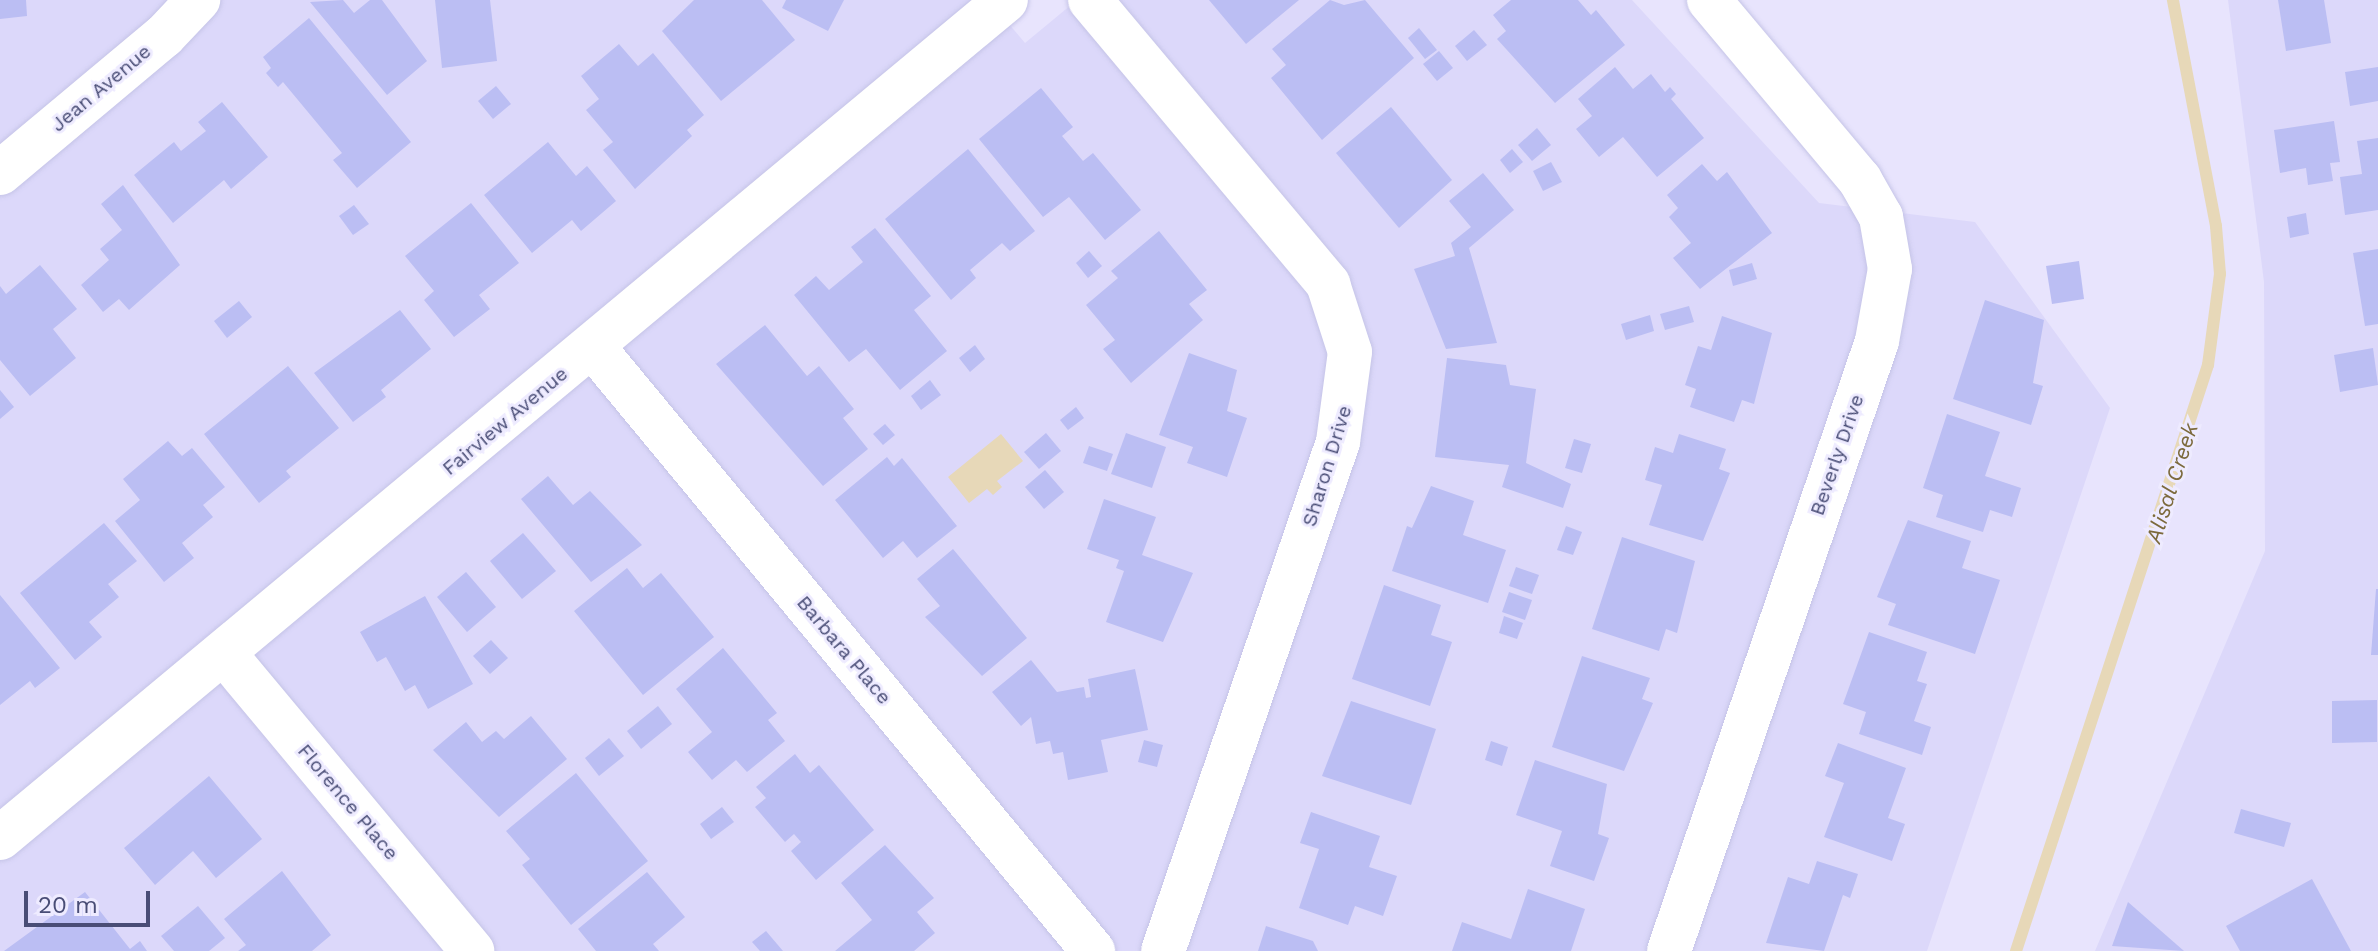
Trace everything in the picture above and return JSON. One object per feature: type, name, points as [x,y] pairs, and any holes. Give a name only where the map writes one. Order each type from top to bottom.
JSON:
[{"type":"street","name":"Jean Avenue","points":[[0,173],[164,36],[198,0]]},
{"type":"street","name":"Fairview Avenue","points":[[0,838],[594,348],[1006,0]]},
{"type":"street","name":"Sharon Drive","points":[[1090,0],[1328,284],[1350,352],[1338,442],[1163,951]]},
{"type":"street","name":"Beverly Drive","points":[[1669,951],[1877,341],[1890,269],[1881,217],[1860,180],[1709,0]]},
{"type":"street","name":"Barbara Place","points":[[594,348],[1093,951]]},
{"type":"street","name":"Florence Place","points":[[224,653],[472,951]]},
{"type":"shaded area","points":[[0,0],[989,0],[1025,43],[1077,0],[1632,0],[1819,203],[1975,222],[2110,408],[1927,951],[0,951]]},
{"type":"shaded area","points":[[2228,0],[2378,0],[2378,951],[2095,951],[2265,551],[2264,282]]},
{"type":"shaded area","points":[[1001,434],[1023,461],[997,481],[1002,487],[993,495],[987,489],[969,503],[948,477]]},
{"type":"building","points":[[0,0],[26,0],[27,16],[0,19]]},
{"type":"building","points":[[343,0],[354,13],[370,0],[382,0],[427,61],[387,95],[310,2]]},
{"type":"building","points":[[435,0],[490,0],[497,61],[442,68]]},
{"type":"building","points":[[694,0],[762,0],[795,40],[721,101],[662,31]]},
{"type":"building","points":[[786,0],[844,0],[828,31],[782,8]]},
{"type":"building","points":[[1209,0],[1299,0],[1246,44]]},
{"type":"building","points":[[1330,0],[1344,5],[1365,0],[1414,58],[1322,140],[1271,78],[1286,65],[1272,49]]},
{"type":"building","points":[[1511,0],[1578,0],[1591,15],[1596,10],[1625,45],[1555,103],[1497,39],[1506,31],[1493,15]]},
{"type":"building","points":[[2278,0],[2324,0],[2331,43],[2286,51]]},
{"type":"building","points":[[309,18],[411,142],[357,188],[333,160],[342,153],[283,82],[278,87],[266,73],[271,68],[263,57]]},
{"type":"building","points":[[1419,28],[1437,50],[1425,59],[1408,38]]},
{"type":"building","points":[[1474,30],[1487,45],[1467,61],[1455,46]]},
{"type":"building","points":[[619,44],[638,66],[653,53],[704,115],[687,130],[692,136],[635,189],[603,150],[613,142],[586,110],[599,99],[581,76]]},
{"type":"building","points":[[1439,51],[1453,68],[1437,81],[1423,64]]},
{"type":"building","points":[[1615,67],[1633,89],[1651,74],[1665,92],[1670,87],[1676,94],[1671,99],[1704,138],[1657,177],[1623,137],[1599,157],[1576,129],[1592,116],[1578,99]]},
{"type":"building","points":[[2378,67],[2378,101],[2350,106],[2345,72]]},
{"type":"building","points":[[496,86],[511,104],[493,119],[478,101]]},
{"type":"building","points":[[1041,88],[1073,127],[1062,136],[1083,161],[1093,153],[1141,210],[1105,240],[1069,197],[1043,217],[979,139]]},
{"type":"building","points":[[222,102],[268,157],[231,189],[224,180],[173,223],[134,175],[174,142],[181,151],[206,131],[198,122]]},
{"type":"building","points":[[1391,107],[1452,180],[1399,228],[1336,153]]},
{"type":"building","points":[[2334,121],[2340,162],[2330,163],[2333,181],[2308,185],[2306,168],[2280,173],[2274,130]]},
{"type":"building","points":[[1537,128],[1551,145],[1532,161],[1518,145]]},
{"type":"building","points":[[2378,138],[2378,210],[2345,215],[2340,177],[2362,174],[2357,141]]},
{"type":"building","points":[[548,142],[576,176],[587,166],[616,201],[581,231],[572,220],[532,253],[484,195]]},
{"type":"building","points":[[968,149],[1035,231],[1010,251],[1002,243],[970,270],[976,278],[951,300],[885,219]]},
{"type":"building","points":[[1512,149],[1523,162],[1510,173],[1500,160]]},
{"type":"building","points":[[1551,162],[1562,182],[1543,191],[1533,171]]},
{"type":"building","points":[[1702,164],[1717,181],[1727,172],[1772,233],[1700,289],[1673,258],[1691,243],[1669,217],[1678,208],[1667,195]]},
{"type":"building","points":[[1483,173],[1514,210],[1469,248],[1497,343],[1446,349],[1414,269],[1455,256],[1451,243],[1471,227],[1449,201]]},
{"type":"building","points":[[123,185],[180,265],[129,310],[119,299],[103,312],[81,285],[109,260],[100,249],[122,230],[101,204]]},
{"type":"building","points":[[471,203],[519,263],[479,295],[490,309],[454,337],[424,300],[434,291],[405,256]]},
{"type":"building","points":[[354,205],[369,224],[353,235],[339,216]]},
{"type":"building","points":[[2306,213],[2309,234],[2290,238],[2287,217]]},
{"type":"building","points":[[875,228],[931,296],[914,310],[947,351],[900,390],[866,349],[849,362],[794,295],[816,276],[829,290],[863,262],[851,247]]},
{"type":"building","points":[[1159,231],[1207,290],[1189,304],[1203,320],[1131,383],[1103,349],[1115,340],[1086,305],[1118,278],[1111,271]]},
{"type":"building","points":[[2378,249],[2378,324],[2365,326],[2353,253]]},
{"type":"building","points":[[1089,251],[1102,266],[1088,278],[1076,263]]},
{"type":"building","points":[[2079,261],[2084,299],[2052,304],[2046,266]]},
{"type":"building","points":[[1752,263],[1757,279],[1733,286],[1729,270]]},
{"type":"building","points":[[40,265],[77,309],[53,329],[76,358],[30,396],[0,360],[0,286],[6,294]]},
{"type":"building","points":[[1985,300],[2044,320],[2033,383],[2043,386],[2031,425],[1953,399]]},
{"type":"building","points":[[239,301],[252,317],[227,338],[214,321]]},
{"type":"building","points":[[1689,306],[1694,322],[1665,330],[1660,314]]},
{"type":"building","points":[[400,310],[431,349],[381,390],[386,397],[353,422],[314,373]]},
{"type":"building","points":[[1650,315],[1654,331],[1626,340],[1621,324]]},
{"type":"building","points":[[1722,316],[1772,333],[1754,404],[1742,400],[1734,422],[1690,407],[1696,389],[1685,385],[1698,346],[1711,350]]},
{"type":"building","points":[[765,325],[807,376],[819,366],[854,409],[843,418],[868,449],[823,486],[716,364]]},
{"type":"building","points":[[975,345],[985,359],[970,372],[959,358]]},
{"type":"building","points":[[2373,348],[2378,385],[2340,392],[2334,355]]},
{"type":"building","points":[[1189,353],[1237,370],[1227,411],[1247,418],[1227,477],[1187,463],[1193,447],[1159,435]]},
{"type":"building","points":[[1447,358],[1506,365],[1510,385],[1536,389],[1526,463],[1571,484],[1563,508],[1502,487],[1509,465],[1435,457]]},
{"type":"building","points":[[288,366],[339,428],[286,471],[291,477],[259,503],[204,434]]},
{"type":"building","points":[[930,380],[941,395],[921,410],[911,396]]},
{"type":"building","points":[[0,390],[14,407],[0,419]]},
{"type":"building","points":[[1076,407],[1084,418],[1068,430],[1060,420]]},
{"type":"building","points":[[1947,414],[2000,432],[1985,476],[2021,488],[2012,517],[1990,510],[1983,532],[1936,517],[1943,495],[1923,488]]},
{"type":"building","points":[[885,424],[895,435],[883,445],[873,434]]},
{"type":"building","points":[[1046,433],[1061,451],[1039,469],[1024,452]]},
{"type":"building","points":[[1126,433],[1166,447],[1152,488],[1111,474]]},
{"type":"building","points":[[1679,434],[1726,449],[1719,469],[1730,473],[1703,541],[1649,525],[1662,485],[1645,480],[1655,447],[1673,453]]},
{"type":"building","points":[[1574,439],[1591,444],[1582,473],[1565,468]]},
{"type":"building","points":[[168,441],[182,456],[192,448],[225,487],[203,505],[213,517],[182,543],[194,558],[164,582],[115,521],[140,500],[123,479]]},
{"type":"building","points":[[1089,446],[1113,454],[1107,471],[1083,463]]},
{"type":"building","points":[[887,457],[894,466],[902,458],[957,526],[917,558],[903,541],[883,558],[835,500]]},
{"type":"building","points":[[1045,470],[1064,492],[1044,509],[1025,487]]},
{"type":"building","points":[[548,476],[573,505],[590,491],[642,545],[591,582],[521,499]]},
{"type":"building","points":[[1431,486],[1474,501],[1463,535],[1506,550],[1488,603],[1392,571],[1407,526],[1412,528]]},
{"type":"building","points":[[1104,499],[1156,517],[1142,555],[1193,573],[1163,642],[1106,622],[1124,571],[1116,568],[1119,560],[1087,549]]},
{"type":"building","points":[[1908,520],[1971,541],[1962,568],[2000,580],[1975,654],[1888,625],[1896,604],[1877,597]]},
{"type":"building","points":[[104,523],[137,561],[108,584],[119,597],[89,622],[102,637],[75,660],[20,593]]},
{"type":"building","points":[[1566,526],[1582,532],[1573,555],[1557,550]]},
{"type":"building","points":[[523,533],[556,571],[522,599],[490,561]]},
{"type":"building","points":[[1622,537],[1695,561],[1677,633],[1666,629],[1659,651],[1592,629]]},
{"type":"building","points":[[953,549],[1027,638],[982,676],[925,617],[940,606],[917,579]]},
{"type":"building","points":[[1516,567],[1539,575],[1532,594],[1509,586]]},
{"type":"building","points":[[627,568],[643,588],[661,573],[714,637],[643,695],[574,611]]},
{"type":"building","points":[[466,572],[496,607],[467,632],[437,597]]},
{"type":"building","points":[[1384,585],[1441,605],[1431,635],[1452,642],[1430,706],[1352,679]]},
{"type":"building","points":[[2376,589],[2378,655],[2371,655]]},
{"type":"building","points":[[1509,592],[1532,600],[1525,620],[1502,612]]},
{"type":"building","points":[[0,595],[60,668],[35,688],[30,681],[0,705]]},
{"type":"building","points":[[425,596],[473,684],[428,709],[415,685],[405,691],[386,657],[377,662],[360,632]]},
{"type":"building","points":[[1504,616],[1523,623],[1517,639],[1499,633]]},
{"type":"building","points":[[1869,632],[1927,652],[1917,681],[1927,684],[1914,721],[1931,727],[1922,755],[1859,734],[1866,712],[1843,704]]},
{"type":"building","points":[[491,640],[508,658],[490,674],[473,656]]},
{"type":"building","points":[[723,648],[777,713],[768,720],[785,741],[747,772],[736,760],[712,780],[688,752],[712,732],[676,689]]},
{"type":"building","points":[[1582,656],[1650,678],[1642,699],[1653,703],[1624,771],[1552,747]]},
{"type":"building","points":[[1031,660],[1057,692],[1084,687],[1086,698],[1091,697],[1088,679],[1135,669],[1148,730],[1101,740],[1108,772],[1068,780],[1063,752],[1053,754],[1050,741],[1036,744],[1031,717],[1021,726],[992,692]]},
{"type":"building","points":[[2377,700],[2377,742],[2332,743],[2332,701]]},
{"type":"building","points":[[1351,701],[1436,729],[1411,805],[1322,776]]},
{"type":"building","points":[[658,706],[672,724],[641,749],[627,731]]},
{"type":"building","points":[[531,716],[567,759],[499,817],[433,750],[466,722],[482,742],[496,731],[504,739]]},
{"type":"building","points":[[609,738],[624,756],[599,776],[585,758]]},
{"type":"building","points":[[1144,740],[1163,745],[1157,767],[1138,762]]},
{"type":"building","points":[[1491,741],[1508,747],[1502,766],[1485,760]]},
{"type":"building","points":[[1838,743],[1906,768],[1888,818],[1905,824],[1892,861],[1824,837],[1844,783],[1825,776]]},
{"type":"building","points":[[795,754],[810,773],[819,765],[874,830],[816,880],[791,851],[801,842],[794,834],[785,842],[755,807],[766,798],[756,787]]},
{"type":"building","points":[[1535,760],[1607,784],[1598,834],[1609,838],[1594,881],[1550,866],[1562,831],[1516,815]]},
{"type":"building","points":[[576,773],[648,861],[571,925],[522,865],[530,859],[506,831]]},
{"type":"building","points":[[209,776],[262,839],[216,878],[193,851],[155,885],[124,848]]},
{"type":"building","points":[[722,807],[734,822],[711,839],[700,824]]},
{"type":"building","points":[[2241,809],[2291,823],[2284,847],[2234,833]]},
{"type":"building","points":[[1311,812],[1380,836],[1369,867],[1397,876],[1383,916],[1355,906],[1348,925],[1299,908],[1319,849],[1300,843]]},
{"type":"building","points":[[885,845],[934,898],[917,912],[935,933],[914,951],[835,951],[872,920],[841,883]]},
{"type":"building","points":[[1817,861],[1858,874],[1850,898],[1843,895],[1824,951],[1766,943],[1788,877],[1809,884]]},
{"type":"building","points":[[282,871],[331,935],[312,951],[238,951],[246,945],[224,919]]},
{"type":"building","points":[[647,872],[685,917],[653,944],[659,951],[596,951],[578,929]]},
{"type":"building","points":[[2312,879],[2351,951],[2240,951],[2226,926]]},
{"type":"building","points":[[1528,889],[1585,909],[1571,951],[1452,951],[1462,922],[1511,939]]},
{"type":"building","points":[[85,892],[130,949],[140,941],[147,951],[4,951]]},
{"type":"building","points":[[2128,902],[2184,951],[2112,946]]},
{"type":"building","points":[[198,906],[225,938],[209,951],[174,951],[161,936]]},
{"type":"building","points":[[1266,926],[1313,941],[1318,951],[1258,951]]},
{"type":"building","points":[[766,931],[783,951],[760,951],[752,942]]},
{"type":"waterway","name":"Alisal Creek","points":[[2016,951],[2208,365],[2220,274],[2216,226],[2173,0]]}]
